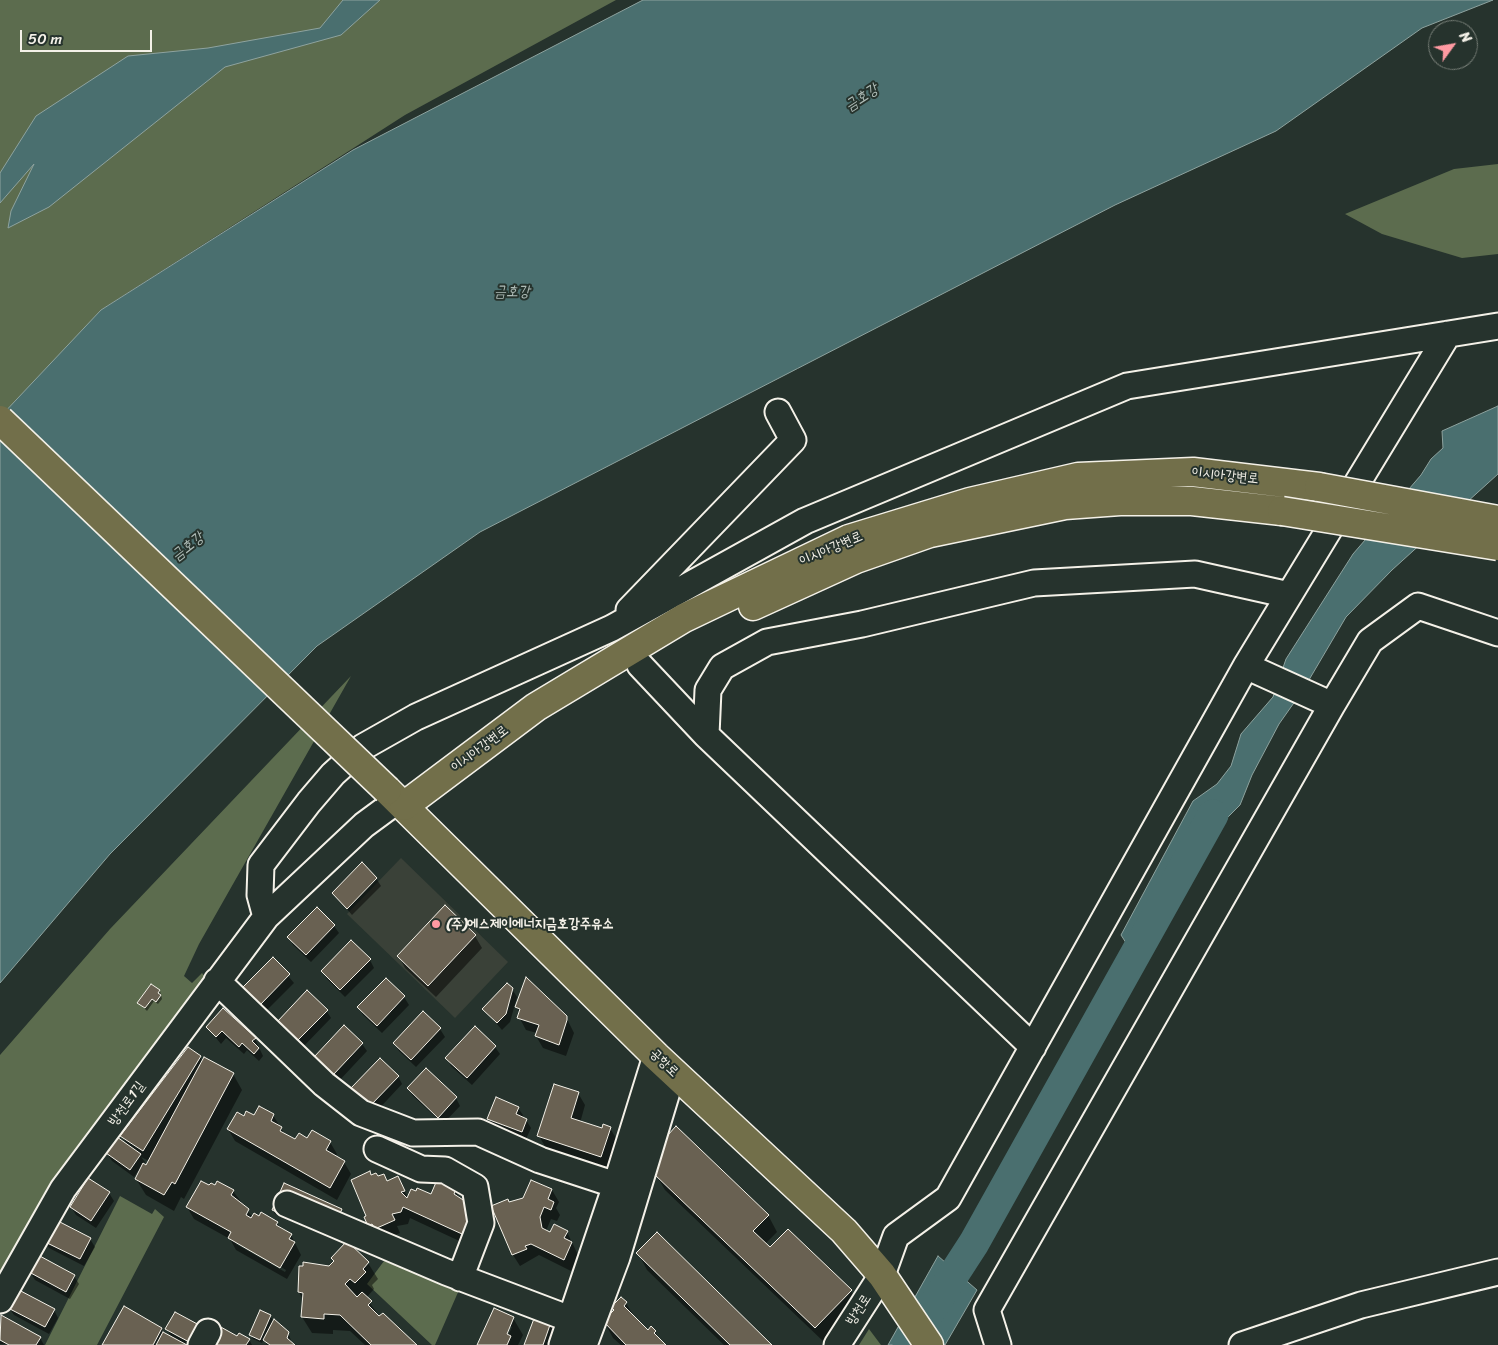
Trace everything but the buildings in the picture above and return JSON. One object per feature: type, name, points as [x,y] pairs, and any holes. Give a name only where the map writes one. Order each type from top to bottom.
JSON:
[{"type":"main road","name":"공항로","points":[[0,420],[402,803],[665,1064],[844,1231],[882,1275],[929,1345]]},
{"type":"main road","name":"이시아강변로","points":[[402,803],[536,707],[684,618],[849,539],[970,502],[1078,478],[1193,472],[1319,487],[1498,520]]},
{"type":"main road","name":"이시아강변로","points":[[402,803],[513,743],[691,634],[856,559],[930,533],[1065,505],[1120,501],[1192,501],[1282,511],[1498,546]]},
{"type":"street","points":[[266,917],[260,896],[261,865],[309,802],[333,774],[362,747],[416,717],[612,628],[804,521],[1126,386],[1498,326]]},
{"type":"street","name":"방천로","points":[[837,1345],[882,1275],[896,1236],[948,1198],[1246,667],[1448,334]]},
{"type":"street","points":[[612,628],[793,440],[778,412]]},
{"type":"street","points":[[706,735],[708,690],[722,667],[767,642],[862,624],[1034,583],[1195,574],[1289,595]]},
{"type":"street","points":[[998,1345],[987,1310],[1331,705],[1370,641],[1418,606],[1498,633]]},
{"type":"street","points":[[640,665],[706,735],[1033,1047]]},
{"type":"street","points":[[1246,667],[1331,705]]},
{"type":"street","name":"방천로1길","points":[[0,1300],[63,1189],[120,1115],[216,981],[266,917],[364,825],[402,803]]},
{"type":"street","points":[[216,981],[324,1084],[361,1113],[413,1133],[478,1132],[540,1160],[616,1185]]},
{"type":"street","points":[[562,1345],[616,1185],[665,1064]]},
{"type":"street","points":[[584,1345],[617,1257],[665,1064]]},
{"type":"street","points":[[377,1149],[422,1169],[445,1170],[475,1187],[481,1222],[460,1278]]},
{"type":"street","points":[[287,1204],[460,1278],[570,1319]]},
{"type":"street","points":[[1242,1345],[1360,1305],[1498,1272]]},
{"type":"shaded area","points":[[401,858],[508,962],[455,1018],[347,914]]},
{"type":"green space","points":[[0,0],[616,0],[405,115],[101,310],[0,430]]},
{"type":"green space","points":[[1498,164],[1498,254],[1462,258],[1382,234],[1345,214],[1454,169]]},
{"type":"green space","points":[[351,676],[199,944],[184,976],[192,983],[202,973],[208,980],[30,1220],[0,1274],[0,1055],[110,929]]},
{"type":"green space","points":[[120,1196],[152,1214],[155,1209],[164,1217],[97,1345],[45,1345]]},
{"type":"green space","points":[[384,1261],[459,1290],[435,1345],[432,1345],[367,1284]]},
{"type":"green space","points":[[869,1329],[881,1345],[859,1345]]},
{"type":"water","points":[[343,0],[380,0],[341,35],[225,67],[49,207],[8,228],[11,211],[34,164],[0,203],[0,173],[36,116],[128,56],[208,48],[320,28]]},
{"type":"water","name":"금호강","points":[[643,0],[1493,0],[1442,20],[1428,20],[1428,26],[1276,131],[1115,205],[480,532],[317,646],[110,854],[0,983],[0,417],[101,310],[353,150]]},
{"type":"water","points":[[1498,406],[1498,474],[1392,570],[1346,617],[1303,690],[1279,724],[1252,775],[1240,805],[1192,853],[1130,949],[1121,935],[1193,801],[1217,784],[1231,766],[1241,734],[1273,697],[1286,659],[1353,554],[1421,475],[1431,459],[1443,448],[1442,431]]},
{"type":"water","points":[[938,1256],[977,1290],[945,1345],[888,1345]]},
{"type":"waterway","points":[[908,1345],[974,1243],[1213,815]]},
{"type":"place","name":"(주)에스제이에너지금호강주유소","points":[[436,924]]}]
